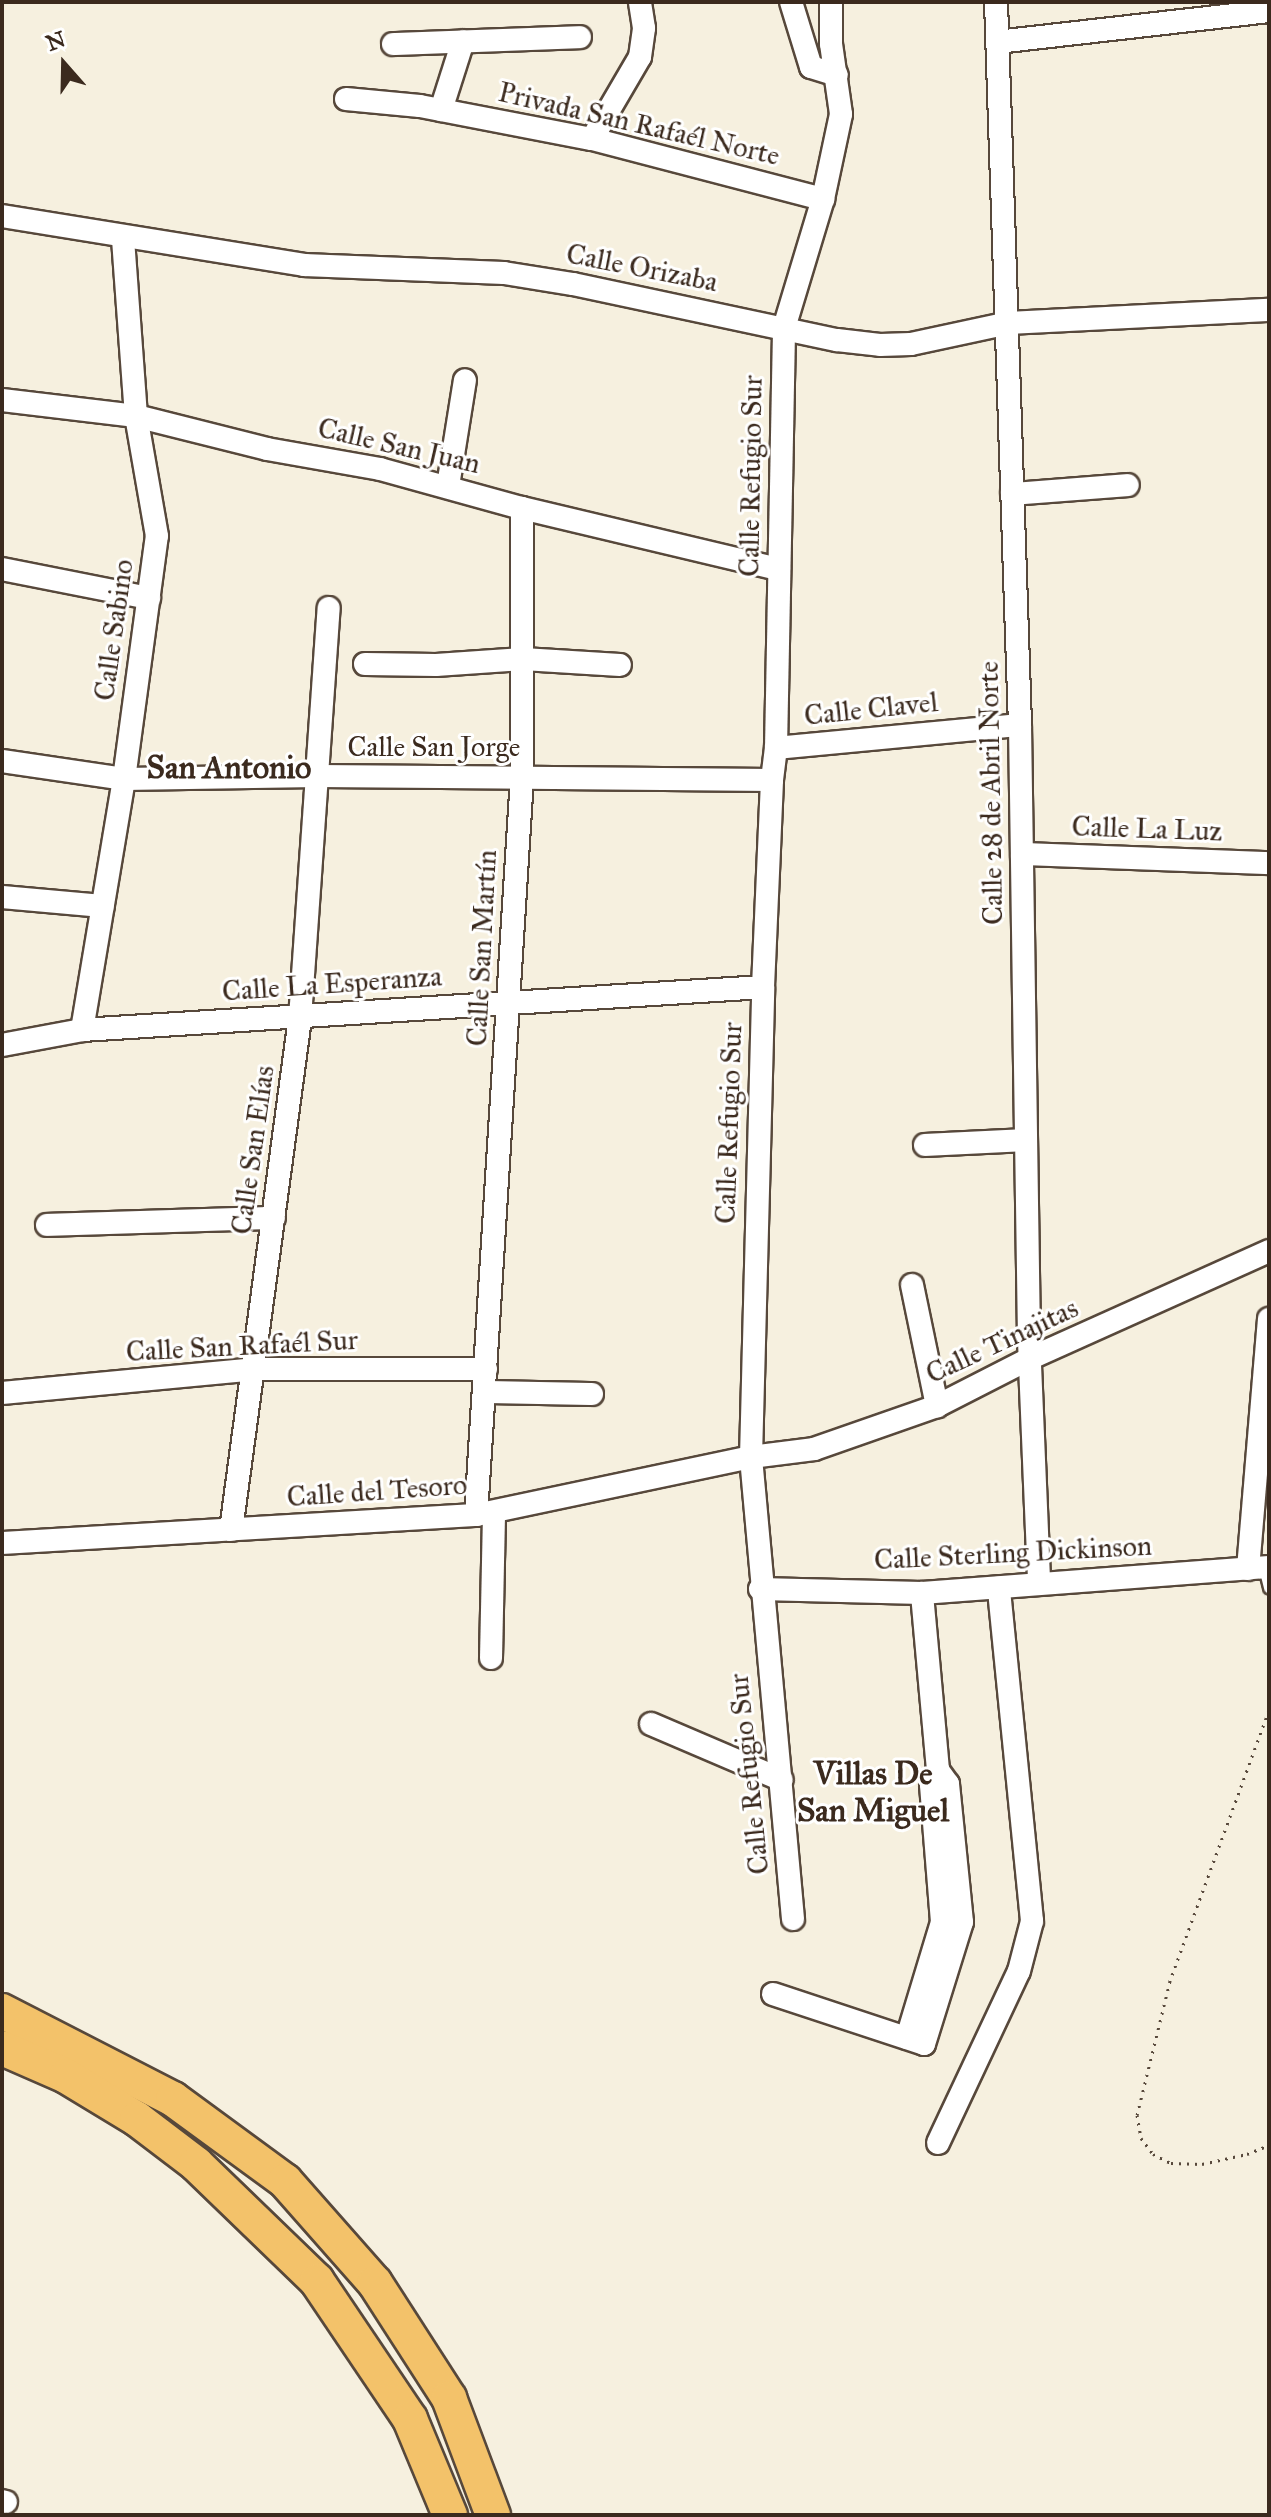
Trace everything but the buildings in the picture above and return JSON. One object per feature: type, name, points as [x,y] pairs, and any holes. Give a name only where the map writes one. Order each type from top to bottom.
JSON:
[{"type":"main road","points":[[2,2011],[173,2099],[285,2181],[375,2283],[449,2398],[493,2515]]},
{"type":"main road","points":[[2,2048],[66,2076],[137,2119],[196,2164],[317,2281],[410,2419],[450,2515]]},
{"type":"street","points":[[592,139],[640,57],[644,28],[640,2]]},
{"type":"street","points":[[791,2],[811,67],[837,75]]},
{"type":"street","name":"Calle Refugio Sur","points":[[793,1919],[782,1780],[760,1589],[751,1457],[763,987],[776,748],[784,328],[823,199],[841,114],[831,44],[831,2]]},
{"type":"street","name":"Calle 28 de Abril Norte","points":[[996,2],[1020,725],[1026,1140],[1039,1582]]},
{"type":"street","points":[[997,42],[1269,11]]},
{"type":"street","name":"Privada San Rafaél Norte","points":[[393,44],[580,37]]},
{"type":"street","points":[[441,110],[463,41]]},
{"type":"street","name":"Privada San Rafaél Norte","points":[[346,99],[441,110],[592,139],[823,199]]},
{"type":"street","name":"Calle Orizaba","points":[[2,216],[123,237],[228,250],[304,265],[504,273],[880,345],[911,344],[1009,323],[1269,310]]},
{"type":"street","name":"Calle Sabino","points":[[82,1030],[124,779],[157,536],[136,416],[123,237]]},
{"type":"street","points":[[448,486],[465,380]]},
{"type":"street","name":"Calle San Juan","points":[[2,400],[136,416],[267,449],[448,486],[522,508],[779,569]]},
{"type":"street","points":[[1012,494],[1128,485]]},
{"type":"street","name":"Calle San Martín","points":[[491,1658],[485,1514],[486,1381],[522,777],[522,508]]},
{"type":"street","points":[[2,569],[149,598]]},
{"type":"street","name":"Calle San Elías","points":[[231,1530],[300,1018],[329,608]]},
{"type":"street","points":[[365,664],[436,665],[523,659],[620,665]]},
{"type":"street","name":"Calle Clavel","points":[[776,748],[1020,725]]},
{"type":"street","name":"Calle San Jorge","points":[[2,761],[124,779],[318,776],[772,780]]},
{"type":"street","name":"Calle La Luz","points":[[1022,854],[1269,863]]},
{"type":"street","points":[[2,897],[103,906]]},
{"type":"street","name":"Calle La Esperanza","points":[[2,1045],[82,1030],[300,1018],[509,1000],[763,987]]},
{"type":"street","points":[[925,1145],[1026,1140]]},
{"type":"street","points":[[47,1225],[274,1218]]},
{"type":"street","name":"Calle Tinajitas","points":[[751,1457],[814,1449],[937,1406],[1031,1358],[1269,1251]]},
{"type":"street","points":[[912,1285],[937,1406]]},
{"type":"street","points":[[1262,1572],[1269,1319]]},
{"type":"street","name":"Calle San Rafaél Sur","points":[[2,1393],[254,1369],[486,1381]]},
{"type":"street","points":[[486,1381],[592,1394]]},
{"type":"street","name":"Calle del Tesoro","points":[[2,1543],[485,1514],[751,1457]]},
{"type":"street","name":"Calle Sterling Dickinson","points":[[760,1589],[922,1593],[1039,1582],[1262,1572]]},
{"type":"street","points":[[938,2143],[1019,1971],[1032,1921],[999,1588]]},
{"type":"street","points":[[773,1994],[924,2044],[952,1922],[922,1593]]},
{"type":"street","points":[[651,1724],[782,1780]]},
{"type":"path","points":[[1269,1710],[1170,1981],[1137,2115],[1141,2138],[1153,2154],[1171,2163],[1202,2164],[1269,2145]]},
{"type":"district","name":"San Antonio","points":[[229,768]]},
{"type":"district","name":"Villas De San Miguel","points":[[873,1794]]}]
